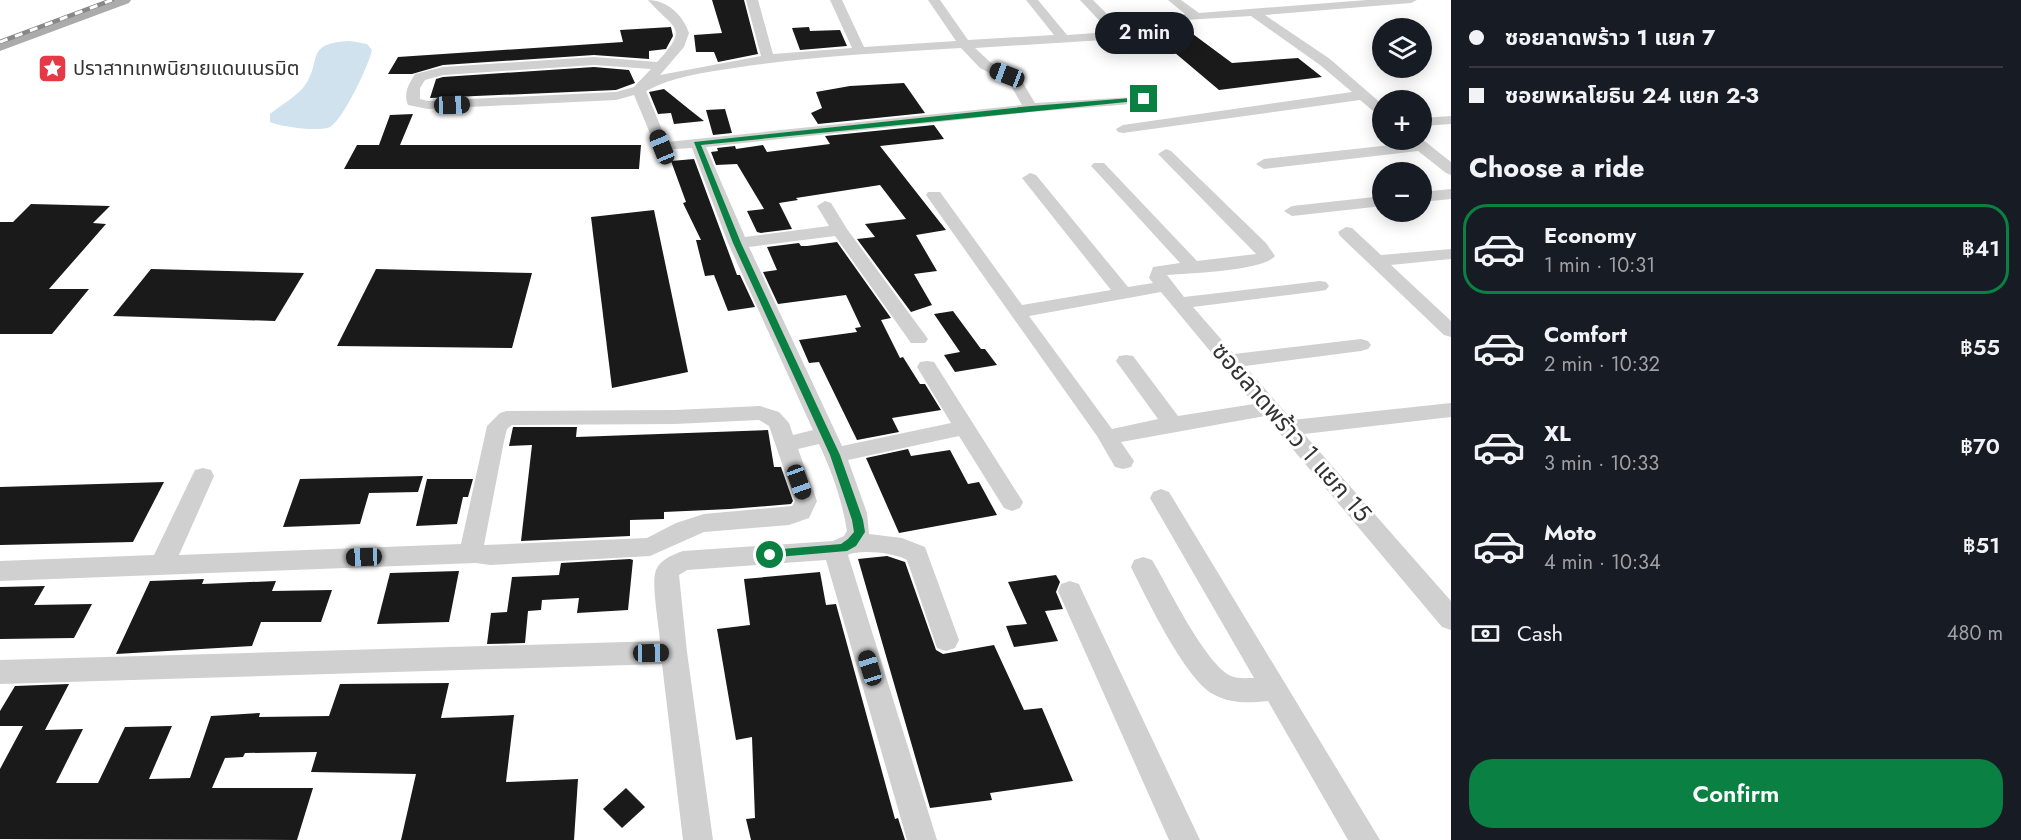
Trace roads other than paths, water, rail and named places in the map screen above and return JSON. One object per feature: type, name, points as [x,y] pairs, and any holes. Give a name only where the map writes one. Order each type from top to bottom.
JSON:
[{"type":"main road","points":[[0,34],[95,0]]},
{"type":"main road","points":[[0,46],[124,0]]},
{"type":"street","points":[[639,90],[682,42],[679,22],[654,0]]},
{"type":"street","points":[[752,0],[768,59]]},
{"type":"street","points":[[836,0],[860,51]]},
{"type":"street","points":[[934,0],[966,46],[985,64],[1015,81],[1031,108]]},
{"type":"street","points":[[1032,0],[1064,39]]},
{"type":"street","points":[[660,66],[584,61],[443,71],[420,77],[412,94],[413,102],[452,105],[606,98],[639,90],[659,79],[682,73],[768,59],[1120,35],[1086,0]]},
{"type":"street","points":[[1173,0],[1196,17]]},
{"type":"street","points":[[1265,0],[1281,11]]},
{"type":"street","points":[[1107,21],[1254,13],[1364,2],[1411,0]]},
{"type":"street","points":[[1254,13],[1324,62],[1372,103]]},
{"type":"street","points":[[639,90],[662,147],[1031,108],[1144,99]]},
{"type":"street","points":[[1123,129],[1363,95]]},
{"type":"street","points":[[1432,121],[1451,120]]},
{"type":"street","points":[[697,143],[737,243],[835,455],[858,520],[859,532],[844,546]]},
{"type":"street","points":[[1264,164],[1372,149]]},
{"type":"street","points":[[1426,150],[1451,170]]},
{"type":"street","points":[[1166,154],[1260,247],[1266,256],[1257,261],[1192,266],[1159,272],[1158,278],[1166,286]]},
{"type":"street","points":[[1099,166],[1192,266]]},
{"type":"street","points":[[1030,178],[1124,294]]},
{"type":"street","points":[[1432,196],[1451,194]]},
{"type":"street","points":[[934,195],[1102,430]]},
{"type":"street","points":[[1292,211],[1372,202]]},
{"type":"street","points":[[825,206],[839,230],[918,339]]},
{"type":"street","points":[[737,243],[839,230]]},
{"type":"street","points":[[1346,232],[1451,331]]},
{"type":"street","points":[[1378,261],[1451,254]]},
{"type":"street","points":[[1017,312],[1166,286]]},
{"type":"street","name":"ซอยลาดพร้าว 1 แยก 15","points":[[1166,286],[1451,619]]},
{"type":"street","points":[[1181,303],[1320,286]]},
{"type":"street","points":[[1231,361],[1360,345]]},
{"type":"street","points":[[1126,361],[1173,424]]},
{"type":"street","points":[[927,367],[1012,502]]},
{"type":"street","points":[[1123,461],[1107,436],[1271,408]]},
{"type":"street","points":[[1288,428],[1451,410]]},
{"type":"street","points":[[0,571],[650,548],[684,529],[704,523],[789,516],[801,512],[806,501],[777,423],[771,417],[760,413],[675,417],[507,418],[498,426],[490,452],[472,547],[476,553]]},
{"type":"street","points":[[835,455],[965,427]]},
{"type":"street","points":[[786,444],[824,435]]},
{"type":"street","points":[[162,564],[203,476]]},
{"type":"street","points":[[1161,498],[1365,840]]},
{"type":"street","points":[[844,546],[922,840]]},
{"type":"street","points":[[698,840],[674,652],[667,574],[676,564],[683,561],[844,546],[910,548],[917,554],[946,640]]},
{"type":"street","points":[[1143,567],[1194,654],[1205,670],[1220,685],[1240,691],[1273,689]]},
{"type":"street","points":[[1070,591],[1185,840]]},
{"type":"street","points":[[0,672],[674,652]]},
{"type":"water","points":[[350,41],[367,44],[372,50],[355,92],[335,122],[330,127],[310,129],[270,122],[270,114],[303,88],[309,79],[316,55],[320,50],[335,43]]},
{"type":"railway","points":[[0,42],[112,0]]},
{"type":"place","name":"ปราสาทเทพนิยายแดนเนรมิต","points":[[52,68]]}]
